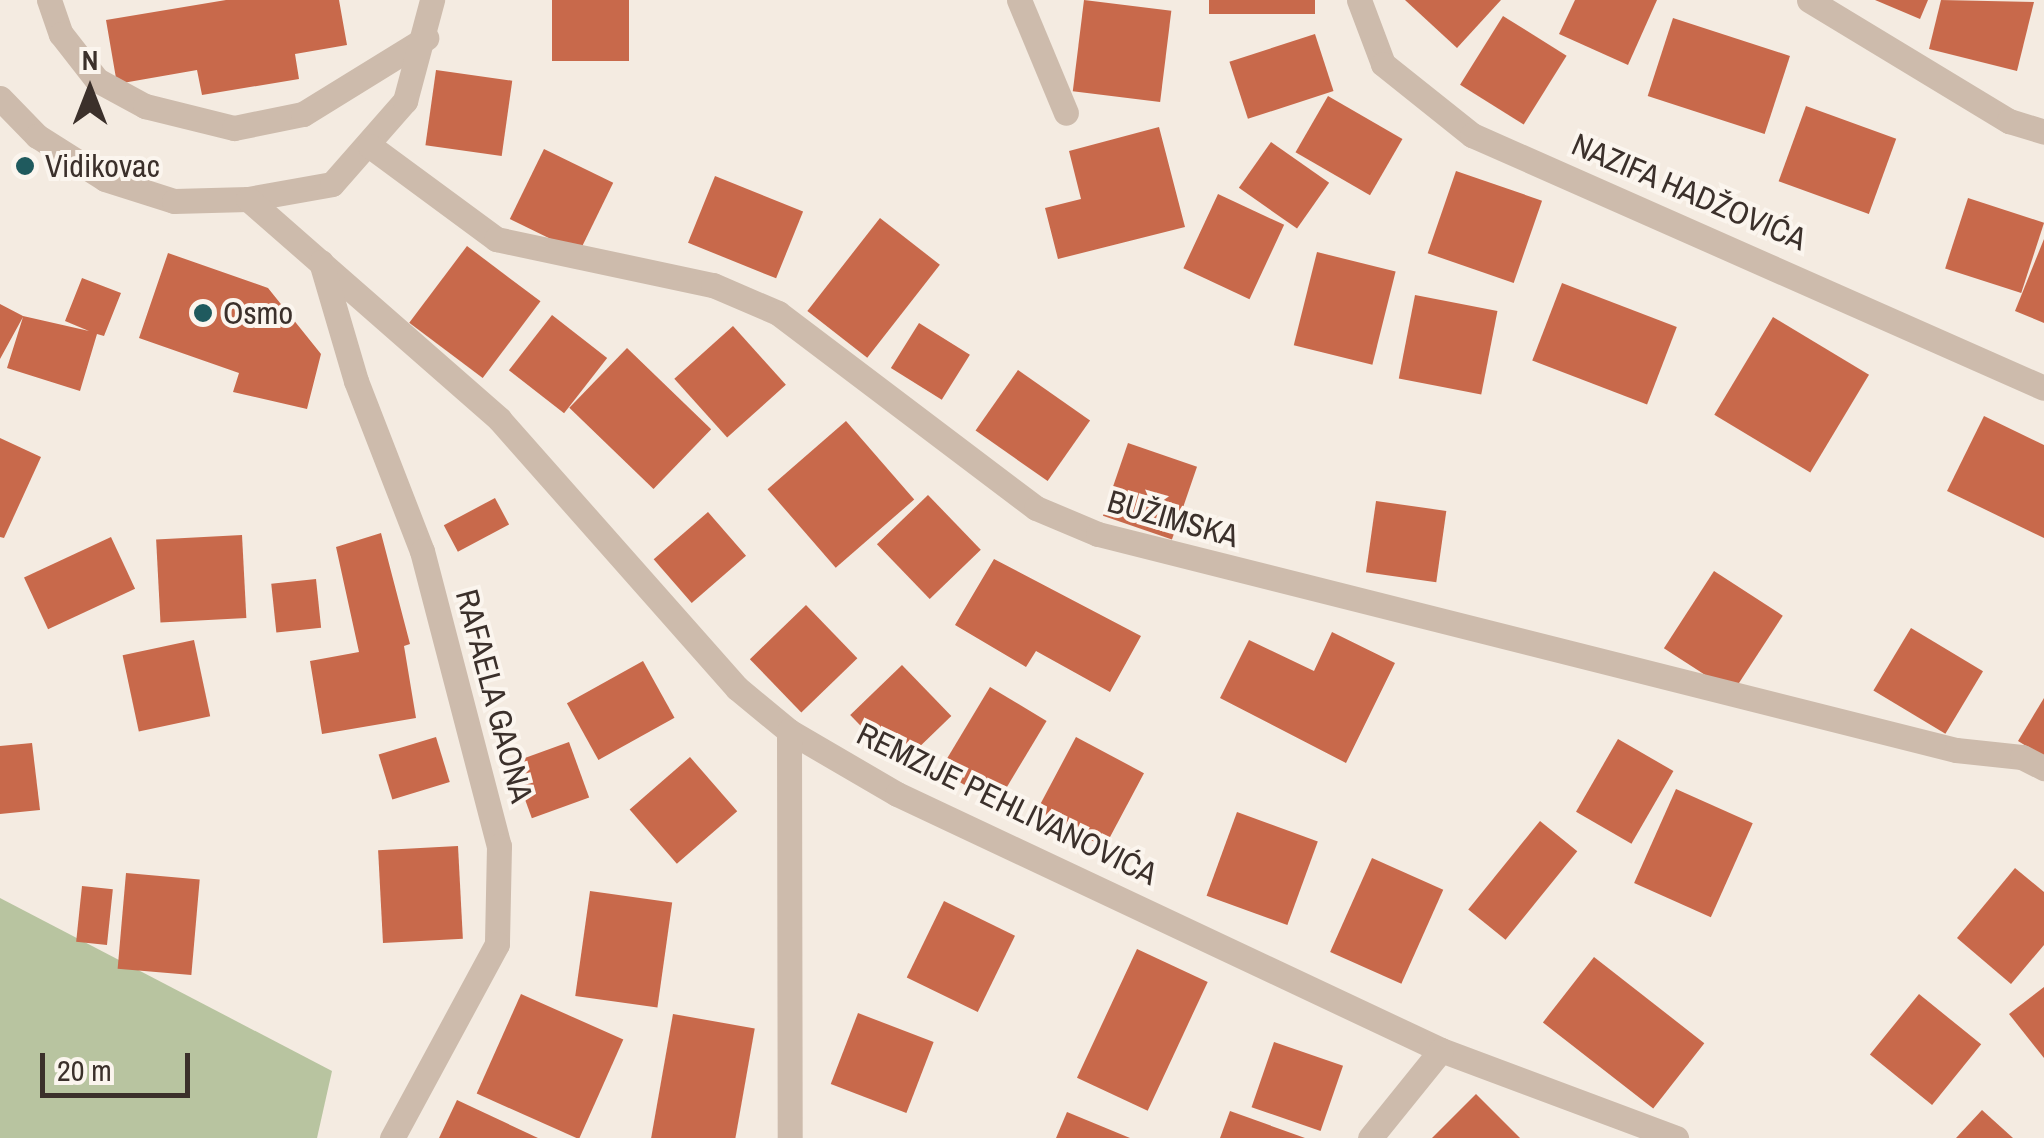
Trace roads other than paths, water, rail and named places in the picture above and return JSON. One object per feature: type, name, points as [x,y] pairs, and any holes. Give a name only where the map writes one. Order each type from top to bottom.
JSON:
[{"type":"street","points":[[49,0],[61,34],[97,80],[145,106],[234,128],[303,114],[426,38]]},
{"type":"street","points":[[0,98],[37,136],[105,178],[174,201],[248,199],[332,184],[370,146],[406,100],[426,38],[432,0]]},
{"type":"street","points":[[1018,0],[1066,113]]},
{"type":"street","name":"NAZIFA HADŽOVIĆA","points":[[1359,0],[1383,64],[1472,135],[1776,264],[2044,388]]},
{"type":"street","points":[[1808,0],[2009,121],[2044,132]]},
{"type":"street","name":"BUŽIMSKA","points":[[370,146],[496,239],[713,285],[778,313],[1036,508],[1098,534],[1956,750],[2022,757],[2044,768]]},
{"type":"street","name":"REMZIJE PEHLIVANOVIĆA","points":[[248,199],[499,419],[737,688],[790,731],[898,794],[1441,1050],[1676,1138]]},
{"type":"street","name":"RAFAELA GAONA","points":[[321,262],[356,382],[422,551],[499,846],[497,944],[392,1138]]},
{"type":"street","points":[[790,731],[790,1138]]},
{"type":"street","points":[[1370,1138],[1441,1050]]},
{"type":"place","name":"Vidikovac","points":[[25,166]]},
{"type":"place","name":"Osmo","points":[[203,313]]}]
